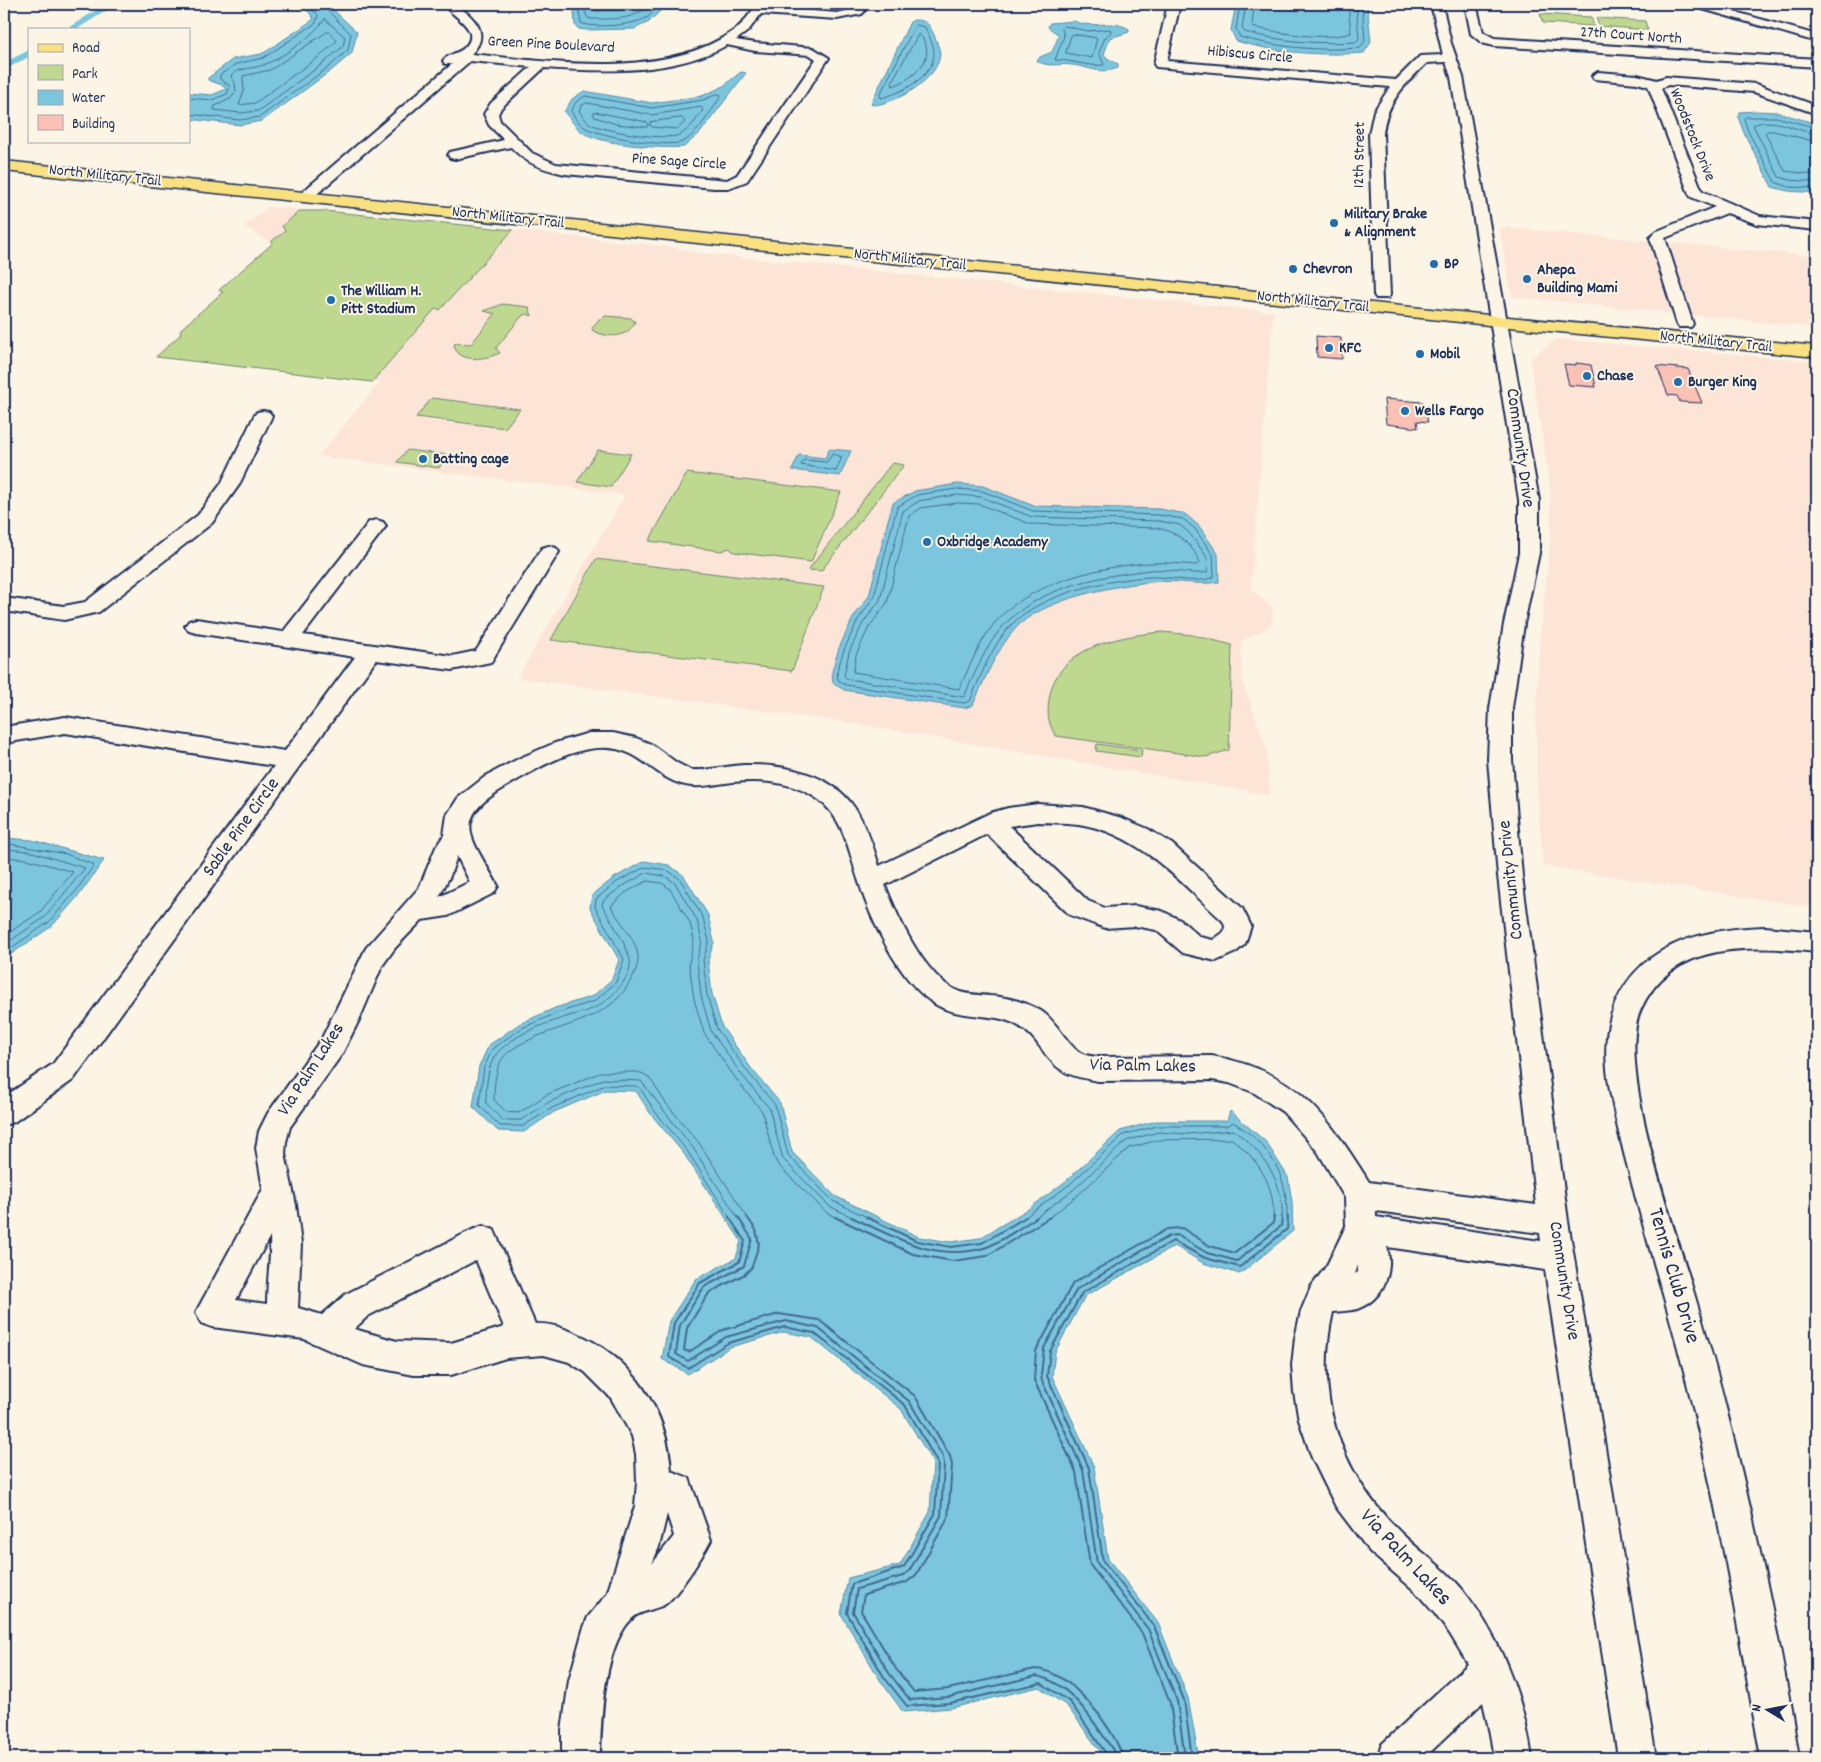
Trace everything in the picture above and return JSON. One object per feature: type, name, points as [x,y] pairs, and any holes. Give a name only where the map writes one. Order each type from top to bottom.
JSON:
[{"type":"main road","name":"North Military Trail","points":[[4,154],[303,190],[1498,314],[1817,352]]},
{"type":"main road","name":"North Military Trail","points":[[4,166],[303,190]]},
{"type":"main road","name":"North Military Trail","points":[[865,249],[1382,295],[1498,314],[1685,324],[1817,336]]},
{"type":"street","name":"Green Pine Boulevard","points":[[303,190],[467,55],[475,38],[474,28],[465,16],[448,4]]},
{"type":"street","points":[[761,7],[843,16],[858,12],[864,4]]},
{"type":"street","name":"Hibiscus Circle","points":[[1174,4],[1160,64],[1399,84]]},
{"type":"street","name":"Community Drive","points":[[1437,4],[1445,43],[1457,77],[1464,109],[1529,500],[1529,553],[1514,624],[1502,703],[1500,760],[1510,876],[1554,1221],[1637,1758]]},
{"type":"street","name":"27th Court North","points":[[1471,4],[1477,34],[1486,40],[1494,42],[1817,63]]},
{"type":"street","points":[[1696,4],[1817,38]]},
{"type":"street","points":[[1720,10],[1733,4]]},
{"type":"street","name":"Green Pine Boulevard","points":[[467,55],[541,64],[592,67],[644,64],[687,56],[726,41],[743,29],[761,7]]},
{"type":"street","name":"Pine Sage Circle","points":[[541,64],[492,112],[492,120],[531,159],[565,170],[714,184],[736,182],[742,178],[823,58],[813,52],[755,47],[726,41]]},
{"type":"street","name":"12th Street","points":[[1382,295],[1376,125],[1383,103],[1424,59],[1450,58]]},
{"type":"street","name":"Woodstock Drive","points":[[1598,76],[1637,79],[1656,84],[1672,81],[1749,87],[1817,110]]},
{"type":"street","name":"Woodstock Drive","points":[[1656,84],[1654,86],[1694,191],[1701,198],[1757,220],[1817,226]]},
{"type":"street","points":[[1788,100],[1807,93]]},
{"type":"street","points":[[456,155],[514,142]]},
{"type":"street","points":[[1685,324],[1657,238],[1660,235],[1726,208]]},
{"type":"street","points":[[4,604],[64,614],[92,607],[205,519],[230,485],[263,416]]},
{"type":"street","points":[[289,639],[376,526]]},
{"type":"street","points":[[196,626],[452,663],[483,658],[549,552]]},
{"type":"street","points":[[291,760],[370,652]]},
{"type":"street","name":"Sable Pine Circle","points":[[4,735],[65,725],[291,760],[63,1072],[4,1113]]},
{"type":"street","name":"Via Palm Lakes","points":[[282,1322],[283,1274],[287,1256],[278,1191],[270,1160],[271,1144],[281,1114],[315,1072],[339,1035],[372,959],[390,937],[417,911],[431,891],[443,866],[449,846],[457,833],[459,816],[482,790],[569,745],[594,740],[613,741],[641,750],[671,771],[691,778],[742,773],[770,774],[796,779],[819,789],[838,803],[862,845],[870,881],[882,911],[902,948],[919,972],[938,993],[965,1005],[994,1006],[1024,1015],[1048,1034],[1069,1060],[1082,1066],[1098,1068],[1212,1068],[1238,1073],[1263,1083],[1293,1104],[1328,1143],[1360,1195],[1361,1228],[1370,1241],[1374,1256],[1374,1270],[1369,1282],[1355,1294],[1322,1298],[1309,1342],[1308,1376],[1313,1410],[1324,1446],[1341,1483],[1364,1518],[1394,1551],[1419,1572],[1449,1602],[1464,1623],[1490,1669],[1506,1716],[1513,1758]]},
{"type":"street","points":[[870,881],[990,822],[1023,814],[1053,813],[1083,816],[1126,829],[1163,851],[1232,915],[1238,926],[1236,937],[1227,946],[1216,951],[1192,946],[1173,928],[1162,921],[1135,916],[1105,918],[1078,908],[990,822]]},
{"type":"street","points":[[417,911],[439,909],[485,886],[457,833]]},
{"type":"street","name":"Tennis Club Drive","points":[[1780,1758],[1752,1598],[1718,1441],[1685,1313],[1638,1152],[1622,1081],[1620,1056],[1621,1030],[1630,1002],[1642,983],[1658,967],[1678,954],[1702,944],[1728,938],[1787,938],[1817,942]]},
{"type":"street","points":[[278,1191],[212,1312],[305,1324],[363,1349],[414,1359],[451,1359],[488,1346],[525,1339],[544,1339],[580,1351],[596,1361],[622,1386],[643,1419],[653,1454],[654,1482],[648,1527],[632,1567],[623,1603],[601,1630],[588,1680],[581,1758]]},
{"type":"street","points":[[1360,1195],[1554,1221]]},
{"type":"street","points":[[1361,1228],[1560,1258]]},
{"type":"street","points":[[325,1334],[357,1305],[483,1240],[525,1339]]},
{"type":"street","points":[[623,1603],[653,1591],[693,1540],[677,1490],[654,1482]]},
{"type":"street","points":[[1412,1753],[1490,1669]]},
{"type":"shaded area","name":"Oxbridge Academy","points":[[268,207],[514,230],[671,247],[700,253],[1273,312],[1251,589],[1273,608],[1271,626],[1241,641],[1242,680],[1267,749],[1269,795],[851,723],[517,678],[625,495],[318,456],[379,383],[153,357],[178,335],[179,329],[220,293],[217,291],[270,244],[270,242],[244,226]]},
{"type":"shaded area","points":[[1499,227],[1817,256],[1817,328],[1512,297]]},
{"type":"shaded area","points":[[1556,339],[1817,361],[1817,908],[1543,866],[1536,777],[1536,716],[1539,647],[1551,533],[1550,487],[1530,359]]},
{"type":"green space","points":[[1540,14],[1591,17],[1594,26],[1543,23]]},
{"type":"green space","points":[[1596,18],[1645,21],[1648,30],[1599,26]]},
{"type":"green space","name":"The William H. Pitt Stadium","points":[[300,211],[325,211],[513,230],[440,310],[435,309],[372,382],[156,357],[180,335],[181,329],[223,292],[219,290],[285,231],[282,226]]},
{"type":"green space","points":[[503,304],[529,307],[532,316],[527,314],[522,316],[496,348],[500,353],[481,358],[461,356],[454,346],[455,343],[471,344],[495,314],[484,311]]},
{"type":"green space","points":[[606,316],[631,318],[635,322],[627,332],[617,336],[593,331],[592,328],[599,319]]},
{"type":"green space","points":[[432,398],[520,409],[505,428],[416,417]]},
{"type":"green space","name":"Batting cage","points":[[407,450],[448,455],[439,468],[397,462]]},
{"type":"green space","points":[[598,450],[631,454],[611,487],[577,482]]},
{"type":"green space","points":[[892,463],[904,465],[821,571],[808,570]]},
{"type":"green space","points":[[687,473],[841,492],[811,562],[734,552],[729,548],[721,551],[649,541]]},
{"type":"green space","points":[[596,559],[824,587],[792,671],[551,640]]},
{"type":"green space","points":[[1162,632],[1193,635],[1232,645],[1229,750],[1206,757],[1056,736],[1050,723],[1048,705],[1054,682],[1063,668],[1076,656],[1109,641]]},
{"type":"green space","points":[[1097,744],[1142,750],[1141,757],[1096,751]]},
{"type":"water","points":[[296,4],[327,4],[357,32],[352,53],[332,70],[262,121],[240,125],[190,119],[190,93],[212,95],[226,89],[222,85],[208,80],[208,78],[233,59],[261,54],[267,51],[314,19],[309,12]]},
{"type":"water","points":[[563,4],[655,4],[664,7],[649,22],[634,29],[586,30],[579,29],[575,25],[574,10]]},
{"type":"water","points":[[1236,4],[1367,4],[1371,42],[1364,53],[1332,54],[1283,51],[1236,41],[1231,30]]},
{"type":"water","points":[[914,20],[925,22],[931,28],[940,51],[938,63],[925,81],[915,88],[893,100],[873,105],[871,103],[910,22]]},
{"type":"water","points":[[1074,21],[1088,24],[1115,24],[1129,29],[1129,32],[1110,38],[1104,54],[1107,58],[1118,64],[1118,68],[1100,71],[1072,65],[1050,65],[1037,61],[1040,57],[1052,52],[1059,35],[1048,27],[1050,23]]},
{"type":"water","points":[[741,72],[746,73],[700,133],[684,147],[647,147],[603,140],[582,132],[564,112],[572,99],[584,91],[652,103],[702,96],[722,87]]},
{"type":"water","points":[[1740,112],[1777,112],[1817,124],[1817,193],[1788,191],[1772,187],[1744,133],[1738,117]]},
{"type":"water","points":[[829,449],[851,451],[840,476],[792,470],[799,455],[825,458]]},
{"type":"water","points":[[957,484],[983,486],[1034,506],[1160,509],[1185,514],[1199,526],[1218,554],[1219,582],[1160,581],[1136,584],[1079,596],[1042,610],[1027,619],[1008,637],[991,665],[973,705],[965,708],[844,690],[833,683],[832,671],[839,648],[853,618],[869,596],[893,503],[915,491]]},
{"type":"water","points":[[4,838],[32,840],[104,860],[80,894],[52,926],[4,959]]},
{"type":"water","points":[[644,861],[669,865],[684,876],[708,915],[714,942],[708,960],[712,994],[722,1027],[751,1068],[780,1103],[792,1152],[835,1196],[919,1237],[951,1242],[980,1238],[1030,1208],[1066,1181],[1120,1131],[1156,1121],[1227,1121],[1230,1111],[1266,1142],[1288,1177],[1292,1202],[1293,1231],[1240,1274],[1203,1263],[1175,1246],[1085,1296],[1055,1352],[1052,1376],[1094,1467],[1108,1559],[1158,1623],[1188,1698],[1198,1754],[1196,1758],[1105,1758],[1067,1706],[1039,1687],[951,1708],[903,1712],[880,1680],[841,1614],[848,1578],[900,1565],[930,1512],[933,1463],[901,1409],[811,1337],[784,1332],[730,1347],[688,1374],[662,1359],[669,1321],[696,1279],[736,1258],[741,1241],[684,1154],[650,1113],[636,1091],[606,1090],[554,1112],[524,1132],[498,1131],[473,1107],[479,1066],[489,1045],[519,1024],[555,1008],[593,996],[612,979],[619,960],[590,908],[592,895],[614,878]]},
{"type":"building","name":"KFC","points":[[1316,336],[1341,338],[1342,359],[1317,357]]},
{"type":"building","name":"Chase","points":[[1576,363],[1591,365],[1596,387],[1569,385],[1564,364],[1576,365]]},
{"type":"building","name":"Burger King","points":[[1657,366],[1688,369],[1702,403],[1680,402],[1677,396],[1668,395]]},
{"type":"building","name":"Wells Fargo","points":[[1384,399],[1423,402],[1428,422],[1417,421],[1418,428],[1386,424]]},
{"type":"waterway","points":[[72,28],[112,4]]},
{"type":"waterway","points":[[4,67],[28,54]]},
{"type":"place","name":"Military Brake & Alignment","points":[[1334,223]]},
{"type":"place","name":"BP","points":[[1434,264]]},
{"type":"place","name":"Chevron","points":[[1293,269]]},
{"type":"place","name":"Ahepa Building Mami","points":[[1527,279]]},
{"type":"place","name":"The William H. Pitt Stadium","points":[[331,300]]},
{"type":"place","name":"KFC","points":[[1329,348]]},
{"type":"place","name":"Mobil","points":[[1420,354]]},
{"type":"place","name":"Chase","points":[[1587,376]]},
{"type":"place","name":"Burger King","points":[[1678,382]]},
{"type":"place","name":"Wells Fargo","points":[[1405,411]]},
{"type":"place","name":"Batting cage","points":[[423,459]]},
{"type":"place","name":"Oxbridge Academy","points":[[927,542]]}]
